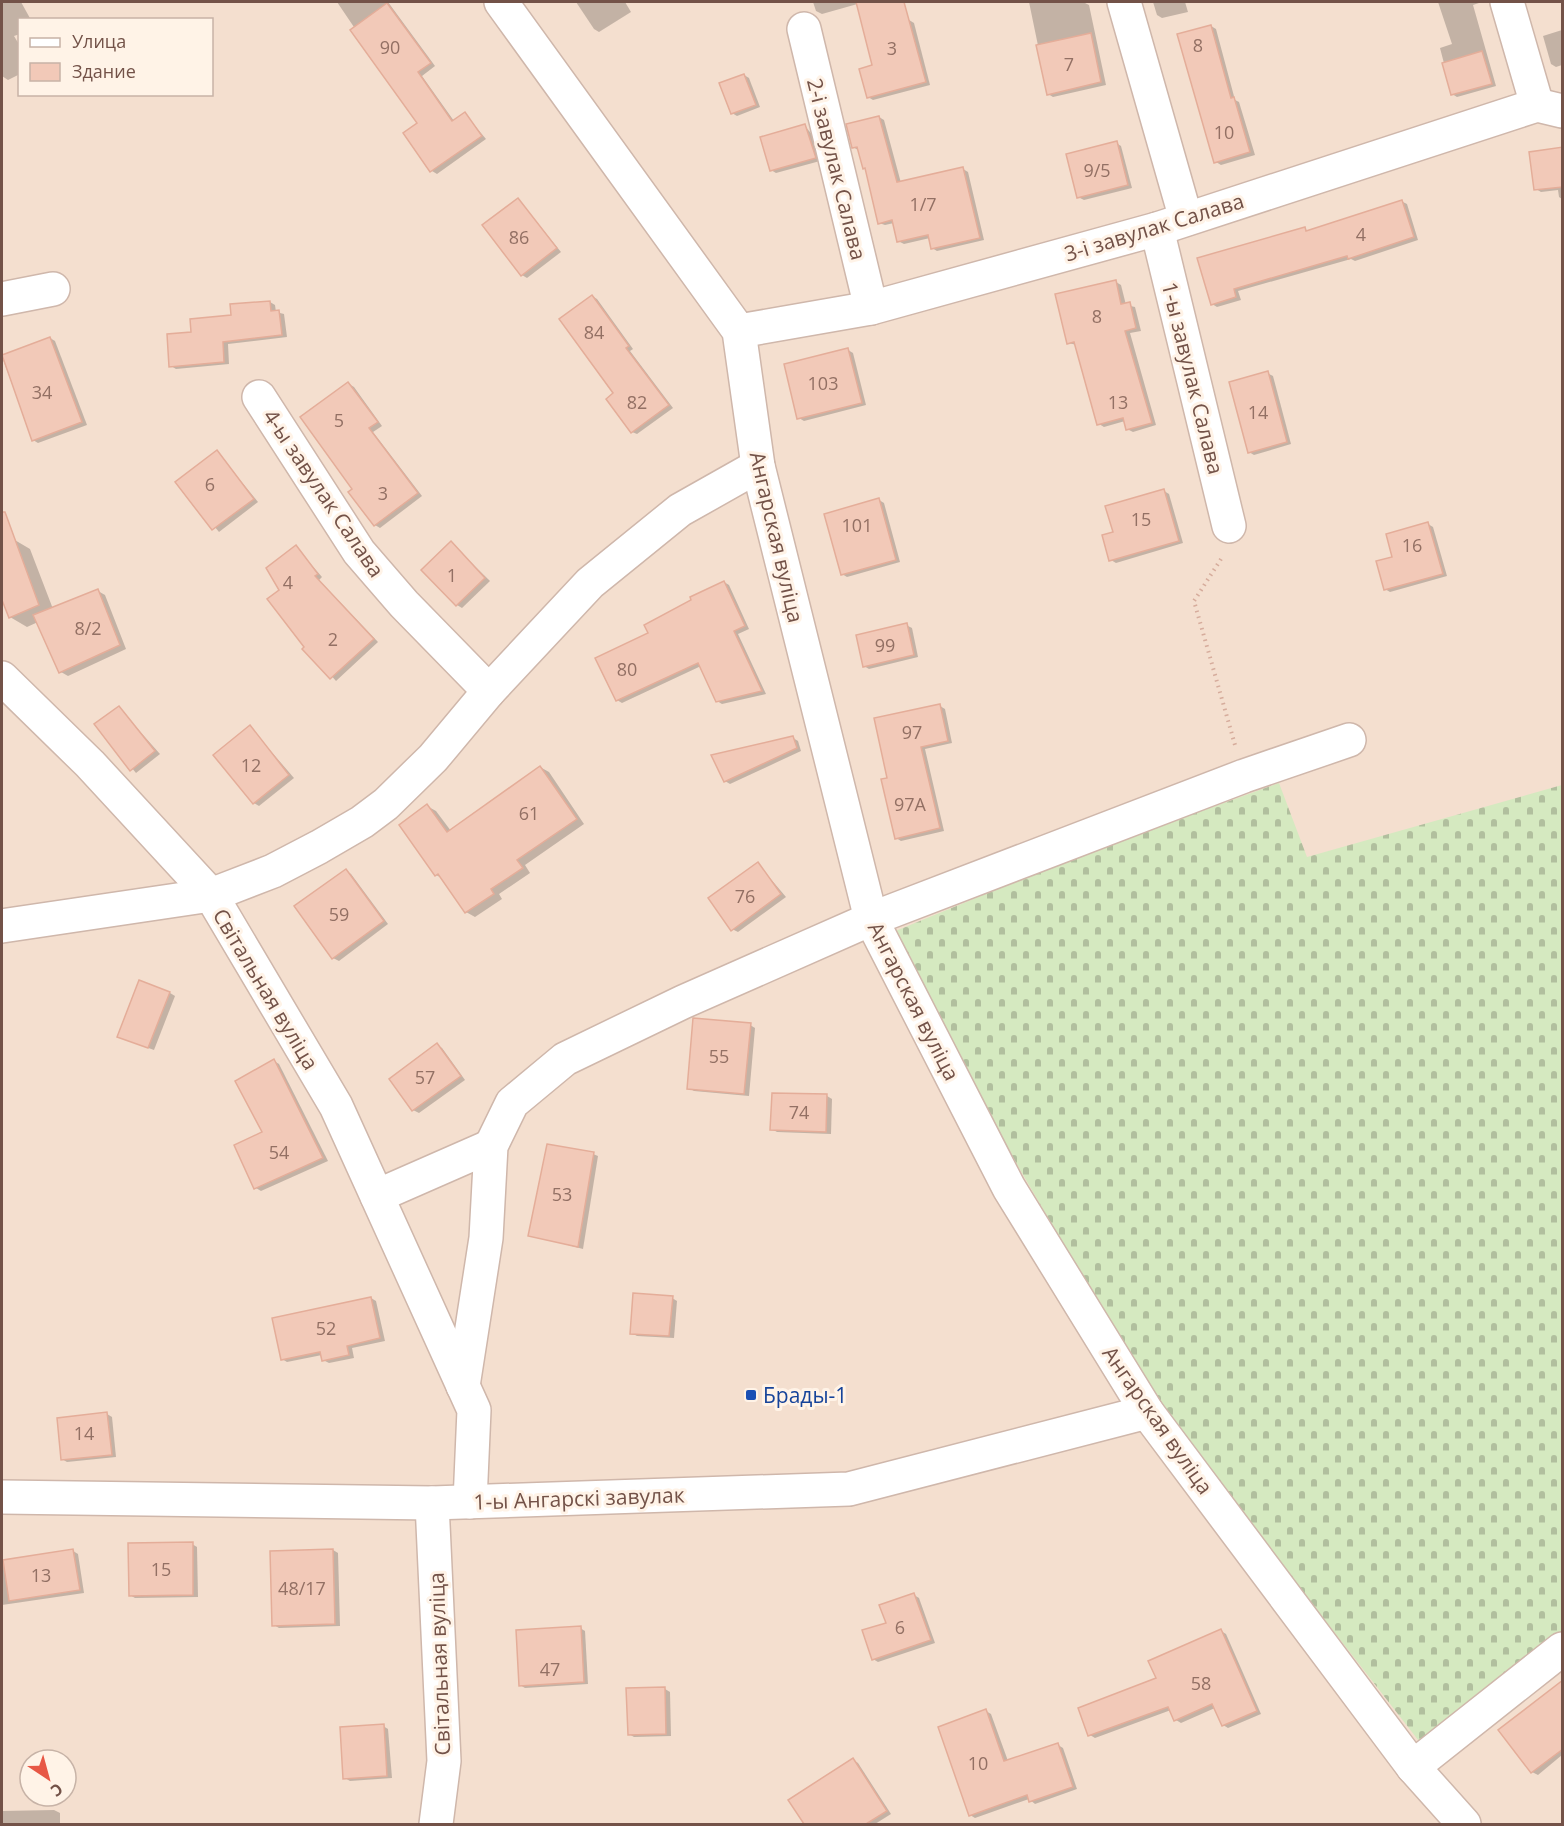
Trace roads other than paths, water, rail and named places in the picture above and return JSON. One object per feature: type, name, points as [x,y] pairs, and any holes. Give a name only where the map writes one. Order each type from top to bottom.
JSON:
[{"type":"street","name":"Ангарская вуліца","points":[[501,2],[739,331],[758,466],[871,919],[1009,1188],[1147,1412],[1413,1767],[1464,1824]]},
{"type":"street","name":"1-ы завулак Салава","points":[[1124,2],[1171,224],[1229,526]]},
{"type":"street","points":[[1507,2],[1550,108]]},
{"type":"street","name":"2-і завулак Салава","points":[[804,29],[871,308]]},
{"type":"street","name":"3-і завулак Салава","points":[[739,331],[871,308],[1171,224],[1550,108]]},
{"type":"street","points":[[2,299],[53,289]]},
{"type":"street","name":"4-ы завулак Салава","points":[[258,398],[359,552],[404,604],[489,691]]},
{"type":"street","name":"Світальная вуліца","points":[[470,1502],[474,1410],[336,1106],[211,895],[273,871],[362,822],[406,786],[489,691],[590,583],[647,534],[680,510],[758,466]]},
{"type":"street","points":[[2,678],[90,764],[211,895]]},
{"type":"street","points":[[463,1386],[486,1238],[490,1146],[512,1103],[565,1059],[682,1002],[871,919],[1244,776],[1350,740]]},
{"type":"street","points":[[2,926],[211,895]]},
{"type":"street","points":[[377,1196],[490,1146]]},
{"type":"street","name":"1-ы Ангарскі завулак","points":[[2,1497],[432,1503],[849,1489],[1147,1412]]},
{"type":"street","name":"Світальная вуліца","points":[[432,1503],[444,1761],[436,1824]]},
{"type":"street","points":[[1413,1767],[1563,1649]]},
{"type":"place","name":"Брады-1","points":[[751,1395]]}]
